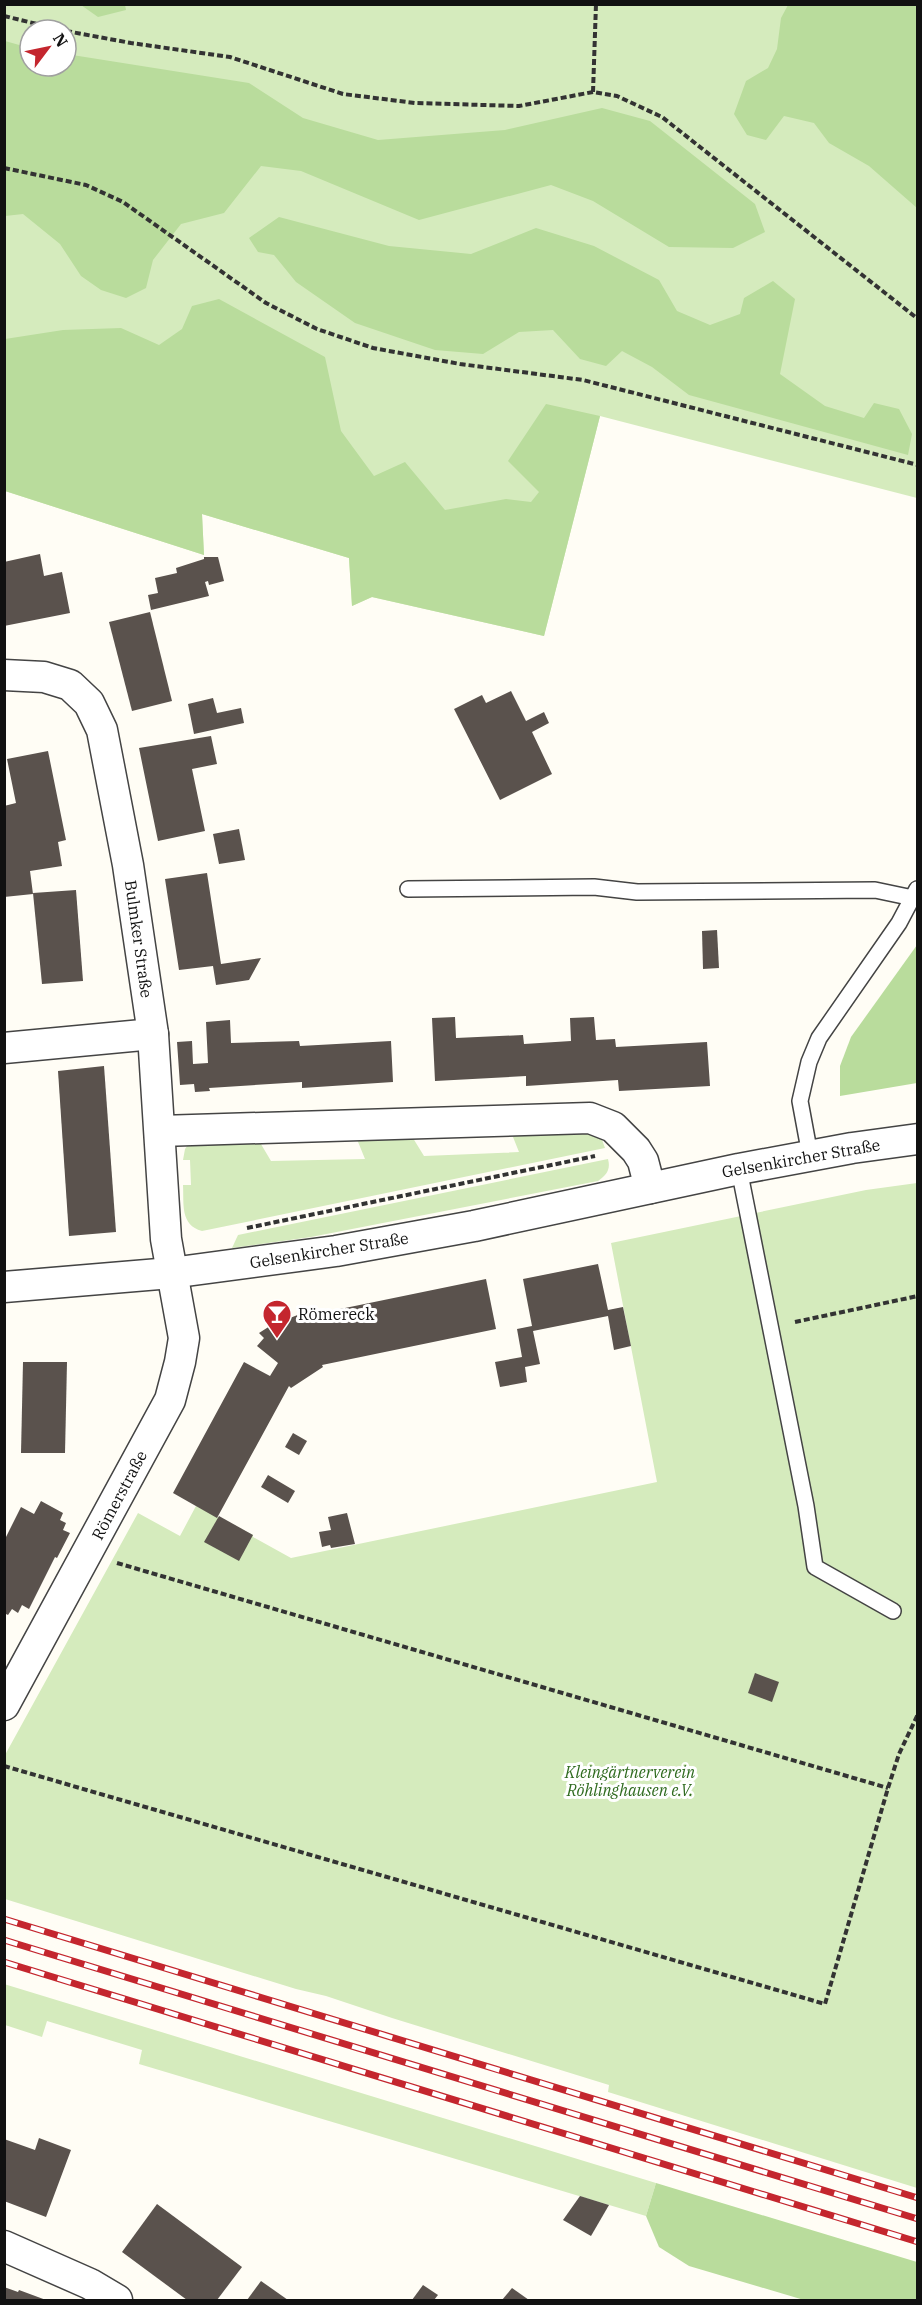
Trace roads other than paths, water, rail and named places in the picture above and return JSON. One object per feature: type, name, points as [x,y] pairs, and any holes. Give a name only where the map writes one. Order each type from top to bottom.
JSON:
[{"type":"street","name":"Bulmker Straße","points":[[4,675],[44,677],[70,685],[89,703],[102,730],[128,865],[153,1034],[166,1239],[171,1273]]},
{"type":"street","points":[[4,1048],[153,1034]]},
{"type":"street","points":[[160,1131],[590,1118],[613,1127],[636,1150],[643,1161],[650,1188]]},
{"type":"street","name":"Gelsenkircher Straße","points":[[4,1287],[171,1273],[336,1251],[474,1226],[810,1155],[918,1139]]},
{"type":"street","name":"Römerstraße","points":[[4,1705],[170,1400],[184,1338],[171,1273]]},
{"type":"street","points":[[4,2246],[90,2284],[117,2301]]},
{"type":"lane","points":[[408,889],[594,887],[637,892],[875,890],[915,893],[899,923],[819,1038],[809,1062],[800,1101],[810,1155]]},
{"type":"lane","points":[[739,1169],[806,1506],[815,1567],[894,1611]]},
{"type":"railway","points":[[4,1919],[918,2198]]},
{"type":"railway","points":[[4,1940],[918,2219]]},
{"type":"railway","points":[[4,1962],[918,2242]]},
{"type":"place","name":"Römereck","points":[[277,1340]]},
{"type":"park label","name":"Kleingärtnerverein Röhlinghausen e.V.","points":[[630,1781]]}]
